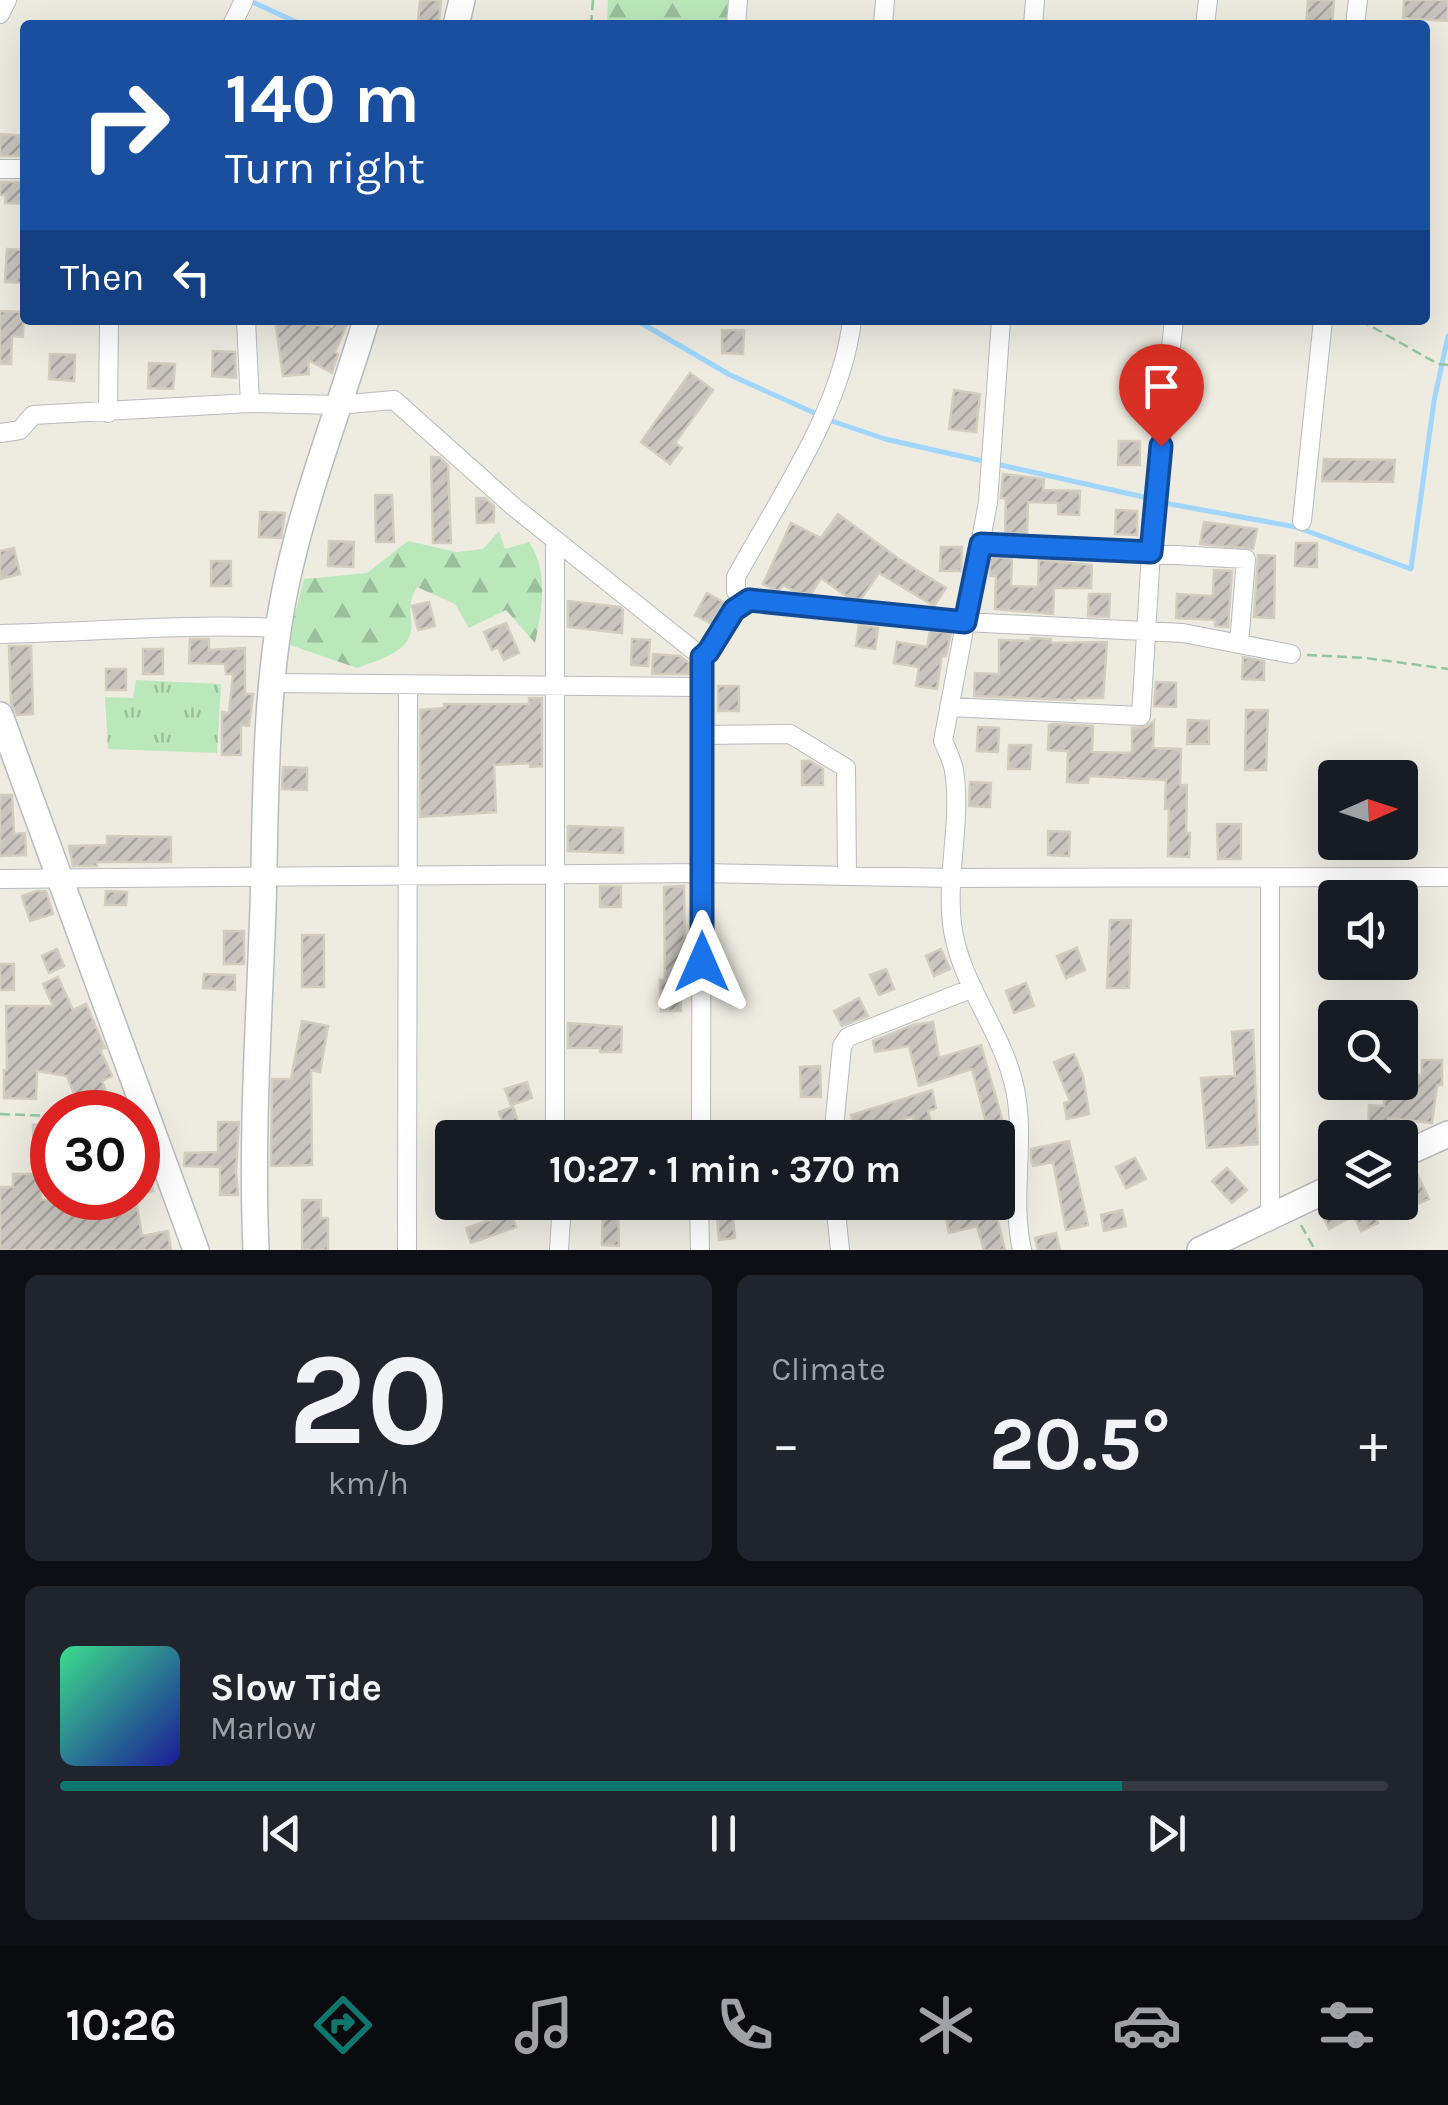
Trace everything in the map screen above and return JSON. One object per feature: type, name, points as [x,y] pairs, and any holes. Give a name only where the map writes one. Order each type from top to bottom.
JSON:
[{"type":"street","points":[[0,14],[7,0]]},
{"type":"street","points":[[108,413],[109,325]]},
{"type":"street","points":[[246,325],[250,404]]},
{"type":"street","points":[[256,1250],[254,1188],[264,877],[278,628],[296,544],[364,325]]},
{"type":"street","points":[[852,325],[837,392],[736,577],[736,591],[749,600],[965,622],[1183,633],[1291,654]]},
{"type":"street","points":[[1001,325],[981,544],[943,741],[954,769],[950,896],[954,939],[1004,1052],[1016,1093],[1016,1206],[1022,1250]]},
{"type":"street","points":[[949,707],[1141,716],[1155,500],[1173,325]]},
{"type":"street","points":[[1302,521],[1322,325]]},
{"type":"street","points":[[0,433],[20,430],[33,415],[394,400],[555,541],[702,657]]},
{"type":"street","points":[[555,541],[555,1120]]},
{"type":"street","points":[[981,544],[1246,559],[1239,644]]},
{"type":"street","points":[[702,657],[734,610],[749,600]]},
{"type":"street","points":[[0,634],[116,632],[196,625],[278,628]]},
{"type":"street","points":[[701,1120],[702,657]]},
{"type":"street","points":[[272,683],[702,688]]},
{"type":"street","points":[[407,1250],[408,685]]},
{"type":"street","points":[[0,715],[196,1250]]},
{"type":"street","points":[[702,735],[790,734],[846,768],[846,876]]},
{"type":"street","points":[[0,879],[701,873],[952,878],[1448,878]]},
{"type":"street","points":[[1270,879],[1281,1211]]},
{"type":"street","points":[[835,1120],[842,1046],[848,1037],[973,988]]},
{"type":"street","points":[[1418,1148],[1448,1134]]},
{"type":"street","points":[[1200,1250],[1318,1194]]},
{"type":"street","points":[[558,1250],[560,1220]]},
{"type":"street","points":[[699,1220],[700,1250]]},
{"type":"street","points":[[837,1220],[840,1250]]},
{"type":"path","points":[[1369,325],[1438,364],[1448,365]]},
{"type":"path","points":[[1291,654],[1366,658],[1448,669]]},
{"type":"path","points":[[0,1114],[30,1115]]},
{"type":"path","points":[[1281,1211],[1314,1250]]},
{"type":"green space","points":[[608,0],[728,0],[726,20],[607,20]]},
{"type":"green space","points":[[499,531],[505,549],[529,542],[535,553],[542,578],[535,643],[506,610],[469,628],[455,604],[417,587],[410,607],[410,634],[402,647],[388,656],[357,668],[287,644],[304,579],[367,573],[408,541],[456,552],[483,549]]},
{"type":"green space","points":[[136,680],[221,684],[217,753],[108,749],[105,697],[133,698]]},
{"type":"building","points":[[420,0],[441,0],[439,20],[418,20]]},
{"type":"building","points":[[1308,0],[1334,0],[1332,20],[1306,20]]},
{"type":"building","points":[[1404,0],[1448,0],[1448,21],[1403,18]]},
{"type":"building","points":[[0,134],[20,136],[20,156],[0,156]]},
{"type":"building","points":[[0,182],[20,182],[20,204],[5,203],[6,195],[0,195]]},
{"type":"building","points":[[7,249],[20,250],[20,283],[5,282]]},
{"type":"building","points":[[0,311],[20,312],[23,337],[12,336],[11,364],[0,364]]},
{"type":"building","points":[[276,325],[347,325],[335,352],[338,354],[332,373],[308,360],[309,374],[283,376]]},
{"type":"building","points":[[722,330],[744,330],[743,354],[722,353]]},
{"type":"building","points":[[213,351],[235,352],[236,378],[212,376]]},
{"type":"building","points":[[50,354],[75,355],[74,381],[49,379]]},
{"type":"building","points":[[149,363],[175,364],[173,389],[148,388]]},
{"type":"building","points":[[690,373],[713,390],[675,443],[682,448],[670,464],[641,442]]},
{"type":"building","points":[[954,390],[980,394],[976,432],[949,429]]},
{"type":"building","points":[[1119,441],[1140,441],[1140,465],[1118,465]]},
{"type":"building","points":[[431,457],[439,457],[448,465],[451,543],[433,543]]},
{"type":"building","points":[[1324,459],[1395,460],[1393,482],[1322,481]]},
{"type":"building","points":[[1003,474],[1044,479],[1043,490],[1080,491],[1079,515],[1058,514],[1058,503],[1028,502],[1027,534],[1005,533]]},
{"type":"building","points":[[375,495],[392,495],[394,542],[376,542]]},
{"type":"building","points":[[476,498],[485,498],[494,506],[494,522],[477,523]]},
{"type":"building","points":[[1116,510],[1137,511],[1137,535],[1115,534]]},
{"type":"building","points":[[260,512],[285,513],[281,538],[259,537]]},
{"type":"building","points":[[838,514],[946,588],[934,606],[879,573],[861,599],[849,598],[821,578],[811,594],[798,593],[783,585],[778,591],[763,584],[791,523],[821,538]]},
{"type":"building","points":[[1204,522],[1257,529],[1253,549],[1200,544]]},
{"type":"building","points":[[329,541],[354,542],[353,567],[328,566]]},
{"type":"building","points":[[1296,543],[1317,543],[1317,567],[1295,566]]},
{"type":"building","points":[[941,547],[962,547],[961,571],[940,571]]},
{"type":"building","points":[[14,548],[20,574],[0,579],[0,551]]},
{"type":"building","points":[[1258,555],[1275,556],[1274,618],[1254,617]]},
{"type":"building","points":[[990,557],[1012,558],[1011,586],[1038,587],[1039,560],[1092,565],[1091,588],[1054,588],[1053,614],[995,609],[996,576],[990,576]]},
{"type":"building","points":[[211,561],[231,561],[231,586],[211,586]]},
{"type":"building","points":[[1214,570],[1232,571],[1228,627],[1215,626],[1215,620],[1176,618],[1177,594],[1213,596]]},
{"type":"building","points":[[707,593],[725,603],[712,624],[695,615]]},
{"type":"building","points":[[1089,594],[1110,594],[1109,617],[1088,616]]},
{"type":"building","points":[[568,601],[620,607],[622,633],[568,627]]},
{"type":"building","points":[[429,602],[435,626],[418,630],[412,606]]},
{"type":"building","points":[[506,623],[519,653],[504,660],[498,647],[492,650],[484,632]]},
{"type":"building","points":[[859,625],[878,628],[875,649],[856,646]]},
{"type":"building","points":[[930,631],[951,633],[946,656],[942,655],[937,689],[916,686],[919,667],[894,663],[897,642],[927,647]]},
{"type":"building","points":[[190,639],[209,639],[209,650],[245,648],[245,694],[253,694],[249,726],[241,725],[241,755],[222,755],[222,712],[229,713],[233,674],[226,674],[225,664],[189,663]]},
{"type":"building","points":[[632,639],[650,640],[648,666],[631,665]]},
{"type":"building","points":[[1051,639],[1051,643],[1107,642],[1103,698],[974,696],[975,673],[999,674],[999,640]]},
{"type":"building","points":[[9,646],[31,646],[33,714],[17,715],[11,703]]},
{"type":"building","points":[[143,649],[163,649],[163,674],[143,674]]},
{"type":"building","points":[[653,654],[680,656],[689,663],[689,674],[652,674]]},
{"type":"building","points":[[1243,657],[1264,661],[1264,680],[1242,679]]},
{"type":"building","points":[[106,669],[126,669],[126,690],[106,690]]},
{"type":"building","points":[[1156,682],[1176,683],[1176,707],[1154,706]]},
{"type":"building","points":[[718,686],[739,686],[739,711],[718,711]]},
{"type":"building","points":[[529,698],[542,698],[542,766],[494,765],[496,812],[420,817],[420,710],[445,708],[444,704],[529,704]]},
{"type":"building","points":[[1246,710],[1268,710],[1266,770],[1245,770]]},
{"type":"building","points":[[1188,720],[1209,721],[1209,744],[1187,744]]},
{"type":"building","points":[[1154,721],[1153,748],[1181,749],[1180,785],[1187,785],[1189,857],[1168,856],[1166,780],[1089,776],[1088,783],[1067,782],[1068,751],[1048,750],[1049,725],[1053,724],[1093,726],[1092,752],[1132,753],[1132,728],[1146,727]]},
{"type":"building","points":[[978,727],[999,728],[998,752],[977,751]]},
{"type":"building","points":[[1009,745],[1031,745],[1030,769],[1008,769]]},
{"type":"building","points":[[802,761],[823,769],[823,785],[802,785]]},
{"type":"building","points":[[283,767],[307,768],[307,790],[282,789]]},
{"type":"building","points":[[970,782],[991,783],[990,807],[969,806]]},
{"type":"building","points":[[0,795],[12,795],[14,834],[25,833],[26,855],[0,856]]},
{"type":"building","points":[[1217,824],[1241,824],[1241,859],[1218,859]]},
{"type":"building","points":[[568,826],[623,828],[623,853],[568,851]]},
{"type":"building","points":[[1048,831],[1070,832],[1069,856],[1048,855]]},
{"type":"building","points":[[107,836],[171,837],[171,862],[97,862],[97,866],[73,866],[69,846],[107,845]]},
{"type":"building","points":[[600,886],[621,886],[621,907],[600,907]]},
{"type":"building","points":[[684,886],[681,1011],[661,1011],[660,980],[665,980],[664,887]]},
{"type":"building","points":[[46,891],[53,914],[30,921],[22,896]]},
{"type":"building","points":[[106,891],[127,892],[126,905],[105,905]]},
{"type":"building","points":[[1110,920],[1131,920],[1129,988],[1107,988]]},
{"type":"building","points":[[224,931],[244,931],[244,964],[224,964]]},
{"type":"building","points":[[302,935],[324,935],[324,987],[302,987]]},
{"type":"building","points":[[1077,948],[1085,970],[1066,978],[1057,956]]},
{"type":"building","points":[[57,949],[64,966],[49,973],[42,956]]},
{"type":"building","points":[[941,949],[950,969],[934,976],[926,956]]},
{"type":"building","points":[[0,964],[14,964],[14,990],[0,990]]},
{"type":"building","points":[[886,969],[894,989],[879,995],[870,975]]},
{"type":"building","points":[[204,974],[235,975],[235,990],[203,988]]},
{"type":"building","points":[[58,977],[73,1010],[86,1004],[112,1076],[102,1081],[105,1090],[72,1090],[67,1076],[37,1071],[36,1090],[30,1090],[30,1099],[4,1098],[6,1006],[53,1006],[43,984]]},
{"type":"building","points":[[1026,983],[1034,1006],[1014,1013],[1006,991]]},
{"type":"building","points":[[859,998],[868,1016],[842,1026],[834,1011]]},
{"type":"building","points":[[302,1021],[328,1026],[320,1072],[311,1070],[312,1165],[271,1166],[272,1079],[291,1079]]},
{"type":"building","points":[[933,1022],[939,1058],[981,1045],[1002,1120],[985,1120],[972,1069],[919,1086],[909,1046],[875,1052],[873,1041],[913,1025]]},
{"type":"building","points":[[568,1023],[622,1027],[621,1052],[568,1048]]},
{"type":"building","points":[[1253,1030],[1258,1144],[1207,1148],[1201,1078],[1235,1076],[1232,1032]]},
{"type":"building","points":[[1074,1054],[1083,1076],[1089,1114],[1067,1119],[1064,1103],[1070,1101],[1054,1062]]},
{"type":"building","points":[[1422,1060],[1442,1060],[1442,1085],[1437,1085],[1432,1123],[1368,1120],[1369,1105],[1384,1106],[1384,1100],[1418,1100],[1418,1075],[1422,1075]]},
{"type":"building","points":[[820,1066],[821,1097],[801,1097],[800,1067]]},
{"type":"building","points":[[527,1082],[532,1098],[511,1105],[505,1089]]},
{"type":"building","points":[[932,1090],[936,1108],[928,1111],[930,1120],[914,1120],[913,1116],[900,1120],[852,1120],[851,1115]]},
{"type":"building","points":[[513,1107],[517,1120],[502,1120],[499,1112]]},
{"type":"building","points":[[218,1122],[239,1122],[238,1195],[220,1195],[220,1167],[184,1166],[185,1153],[218,1152]]},
{"type":"building","points":[[1069,1141],[1088,1225],[1066,1230],[1053,1162],[1033,1166],[1031,1149]]},
{"type":"building","points":[[1135,1158],[1146,1179],[1126,1188],[1116,1167]]},
{"type":"building","points":[[1227,1168],[1247,1190],[1232,1203],[1212,1181]]},
{"type":"building","points":[[13,1174],[30,1174],[30,1220],[139,1220],[142,1236],[168,1231],[171,1250],[0,1250],[0,1187],[13,1187]]},
{"type":"building","points":[[1418,1176],[1429,1199],[1418,1204]]},
{"type":"building","points":[[302,1200],[321,1200],[321,1218],[328,1218],[328,1250],[302,1250]]},
{"type":"building","points":[[1122,1210],[1126,1226],[1104,1231],[1101,1215]]},
{"type":"building","points":[[490,1220],[514,1220],[516,1227],[471,1243],[466,1228]]},
{"type":"building","points":[[603,1220],[618,1220],[619,1246],[602,1245]]},
{"type":"building","points":[[717,1220],[733,1220],[735,1238],[719,1240]]},
{"type":"building","points":[[946,1220],[998,1220],[1005,1250],[984,1250],[977,1226],[949,1233]]},
{"type":"building","points":[[1324,1220],[1346,1220],[1329,1229]]},
{"type":"building","points":[[1356,1220],[1377,1220],[1378,1223],[1361,1231]]},
{"type":"building","points":[[1056,1233],[1060,1250],[1038,1250],[1035,1238]]},
{"type":"waterway","points":[[248,0],[292,20]]},
{"type":"waterway","points":[[645,325],[730,375],[819,415]]},
{"type":"waterway","points":[[1159,502],[1296,527],[1411,569],[1434,401],[1448,336]]},
{"type":"waterway","points":[[829,420],[885,439],[1148,498]]},
{"type":"route","points":[[702,962],[702,657],[734,610],[749,600],[965,622],[981,544],[1151,552],[1161,446]]}]
